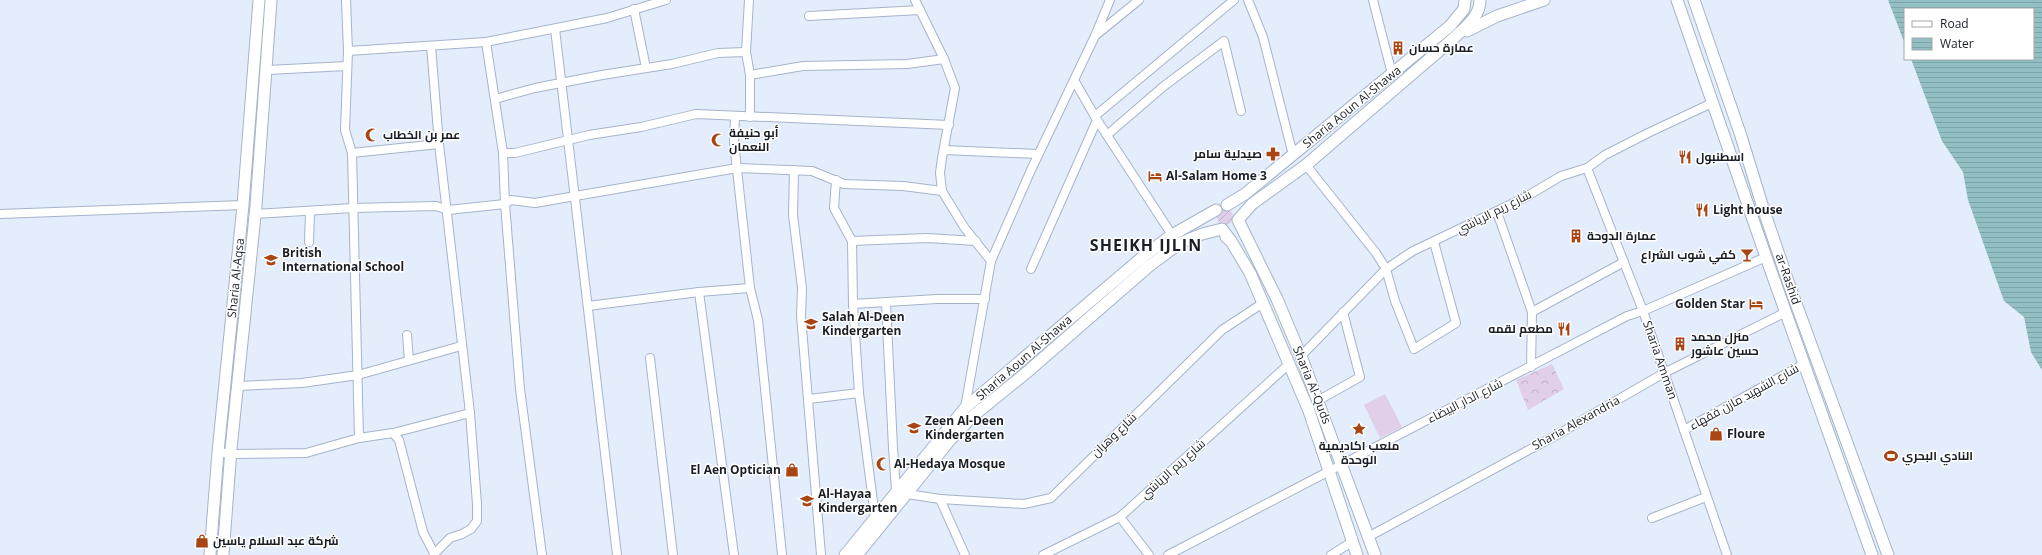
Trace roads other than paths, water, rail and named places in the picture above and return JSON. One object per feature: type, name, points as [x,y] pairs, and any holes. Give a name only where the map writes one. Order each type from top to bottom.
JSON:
[{"type":"main road","name":"Sharia Al-Aqsa","points":[[210,555],[218,452],[243,205],[259,0]]},
{"type":"main road","name":"Sharia Al-Aqsa","points":[[223,555],[231,454],[255,214],[267,70],[271,0]]},
{"type":"main road","name":"Sharia Aoun Al-Shawa","points":[[1227,205],[1245,194],[1450,26],[1464,9],[1465,0]]},
{"type":"main road","name":"Sharia Aoun Al-Shawa","points":[[1481,0],[1489,13],[1497,16]]},
{"type":"main road","name":"Sharia Aoun Al-Shawa","points":[[1238,220],[1249,208],[1306,165],[1454,38],[1473,19],[1481,0]]},
{"type":"main road","name":"Sharia Aoun Al-Shawa","points":[[1454,38],[1497,16],[1544,0]]},
{"type":"main road","name":"ar-Rashid","points":[[1677,0],[1766,257],[1872,555]]},
{"type":"main road","name":"ar-Rashid","points":[[1694,0],[1740,133],[1764,211],[1790,287],[1888,555]]},
{"type":"main road","points":[[1223,205],[1227,205],[1237,212],[1238,220],[1234,226],[1222,229],[1214,221],[1216,210],[1223,205]]},
{"type":"main road","points":[[1243,233],[1244,220],[1249,208]]},
{"type":"main road","name":"Sharia Aoun Al-Shawa","points":[[857,555],[965,408],[1145,255],[1172,235],[1216,210]]},
{"type":"main road","name":"Sharia Al-Quds","points":[[1238,220],[1243,233],[1277,299],[1319,400],[1375,555]]},
{"type":"main road","name":"Sharia Aoun Al-Shawa","points":[[845,555],[875,517],[902,492],[973,416],[1026,373],[1149,266],[1180,243],[1222,229]]},
{"type":"main road","name":"Sharia Al-Quds","points":[[1222,229],[1250,273],[1290,364],[1309,411],[1357,555]]},
{"type":"main road","points":[[1210,232],[1224,236],[1231,241]]},
{"type":"street","points":[[346,0],[348,51],[346,130],[352,153],[359,438]]},
{"type":"street","points":[[348,51],[486,42],[607,18],[666,0]]},
{"type":"street","points":[[749,0],[746,52],[750,75],[750,117]]},
{"type":"street","points":[[915,0],[944,60],[955,88],[940,173],[942,190],[964,227],[991,261]]},
{"type":"street","points":[[965,408],[991,261],[1038,154],[1095,36],[1110,0]]},
{"type":"street","points":[[1095,36],[1139,0]]},
{"type":"street","points":[[1031,269],[1096,118],[1234,0]]},
{"type":"street","points":[[1248,0],[1263,37],[1293,155]]},
{"type":"street","points":[[1373,0],[1392,74]]},
{"type":"street","points":[[634,9],[646,68]]},
{"type":"street","points":[[809,16],[920,10]]},
{"type":"street","points":[[555,29],[576,196],[617,555]]},
{"type":"street","points":[[1107,135],[1164,86],[1224,41],[1241,111]]},
{"type":"street","points":[[486,42],[503,153],[505,204],[520,388],[542,555]]},
{"type":"street","points":[[393,433],[399,440],[424,532],[435,555],[450,538],[462,534],[470,529],[476,521],[477,504],[470,413],[461,346],[431,46]]},
{"type":"street","points":[[495,99],[535,88],[646,68],[718,53],[746,52]]},
{"type":"street","points":[[750,75],[803,66],[907,64],[944,60]]},
{"type":"street","points":[[267,70],[347,66]]},
{"type":"street","points":[[1074,80],[1096,118],[1172,235]]},
{"type":"street","name":"شارع ريم الرياشي","points":[[1301,356],[1386,269],[1413,251],[1497,212],[1561,176],[1587,168],[1605,155],[1712,103]]},
{"type":"street","points":[[503,153],[515,152],[696,114],[735,117],[949,125]]},
{"type":"street","points":[[735,117],[734,142],[750,288],[758,320],[782,555]]},
{"type":"street","points":[[352,153],[440,144]]},
{"type":"street","points":[[944,150],[1038,154]]},
{"type":"street","points":[[1306,165],[1347,214],[1386,269],[1395,301],[1414,349],[1456,323],[1434,242]]},
{"type":"street","points":[[255,214],[310,212],[353,208],[436,206],[448,210],[505,204],[511,200],[535,203],[737,168],[812,171],[844,184],[902,186],[942,190]]},
{"type":"street","name":"Sharia Amman","points":[[1587,168],[1643,311],[1726,555]]},
{"type":"street","points":[[794,170],[793,215],[802,288],[801,316],[821,555]]},
{"type":"street","points":[[836,180],[834,208],[852,241],[853,304],[859,394],[875,517]]},
{"type":"street","points":[[0,214],[243,205]]},
{"type":"street","points":[[309,242],[310,212]]},
{"type":"street","points":[[1497,212],[1532,312],[1531,367]]},
{"type":"street","points":[[852,241],[927,238],[976,241]]},
{"type":"street","name":"شارع الدار البيضاء","points":[[1168,555],[1627,316],[1643,311],[1766,257]]},
{"type":"street","points":[[1532,312],[1624,262]]},
{"type":"street","points":[[588,306],[699,292],[750,288]]},
{"type":"street","points":[[699,292],[734,555]]},
{"type":"street","points":[[853,304],[937,299],[985,299]]},
{"type":"street","points":[[886,303],[893,448],[902,492]]},
{"type":"street","name":"شارع وهران","points":[[902,492],[940,499],[1024,504],[1051,498],[1222,330],[1263,303]]},
{"type":"street","points":[[1319,400],[1360,377],[1343,312]]},
{"type":"street","name":"Sharia Alexandria","points":[[1368,537],[1562,432],[1664,373],[1786,312]]},
{"type":"street","points":[[407,335],[409,360]]},
{"type":"street","points":[[238,386],[302,383],[358,375],[461,346]]},
{"type":"street","points":[[650,358],[673,555]]},
{"type":"street","name":"شارع ريم الرياشي","points":[[1043,555],[1120,517],[1290,364]]},
{"type":"street","name":"شارع الشهيد مازن فقهاء","points":[[1684,430],[1804,364]]},
{"type":"street","points":[[809,399],[859,394]]},
{"type":"street","points":[[218,452],[231,454],[306,452],[359,438],[393,433],[470,413]]},
{"type":"street","points":[[1652,518],[1706,498]]},
{"type":"street","points":[[940,499],[965,555]]},
{"type":"street","points":[[1120,517],[1148,555]]},
{"type":"street","points":[[1331,555],[1352,542]]},
{"type":"water","points":[[1888,0],[2042,0],[2042,370],[2031,352],[2024,317],[2004,301],[1968,200],[1963,172],[1942,141],[1911,60],[2034,60],[2034,8],[1904,8],[1904,41]]},
{"type":"place","name":"عمارة حسان","points":[[1398,48]]},
{"type":"place","name":"عمر بن الخطاب","points":[[372,135]]},
{"type":"place","name":"أبو حنيفة النعمان","points":[[718,140]]},
{"type":"place","name":"صيدلية سامر","points":[[1273,154]]},
{"type":"place","name":"اسطنبول","points":[[1685,157]]},
{"type":"place","name":"Al-Salam Home 3","points":[[1155,176]]},
{"type":"place","name":"Light house","points":[[1702,210]]},
{"type":"place","name":"عمارة الدوحة","points":[[1576,236]]},
{"type":"place","name":"كفي شوب الشراع","points":[[1747,255]]},
{"type":"place","name":"British International School","points":[[271,260]]},
{"type":"place","name":"Golden Star","points":[[1756,304]]},
{"type":"place","name":"Salah Al-Deen Kindergarten","points":[[811,324]]},
{"type":"place","name":"مطعم لقمه","points":[[1564,329]]},
{"type":"place","name":"منزل محمد حسين عاشور","points":[[1680,344]]},
{"type":"place","name":"Zeen Al-Deen Kindergarten","points":[[914,428]]},
{"type":"place","name":"ملعب اكاديمية الوحدة","points":[[1359,429]]},
{"type":"place","name":"Floure","points":[[1716,434]]},
{"type":"place","name":"النادي البحري","points":[[1891,456]]},
{"type":"place","name":"Al-Hedaya Mosque","points":[[883,464]]},
{"type":"place","name":"El Aen Optician","points":[[792,470]]},
{"type":"place","name":"Al-Hayaa Kindergarten","points":[[807,501]]},
{"type":"place","name":"شركة عبد السلام ياسين","points":[[202,541]]},
{"type":"district","name":"SHEIKH IJLIN","points":[[1146,245]]}]
